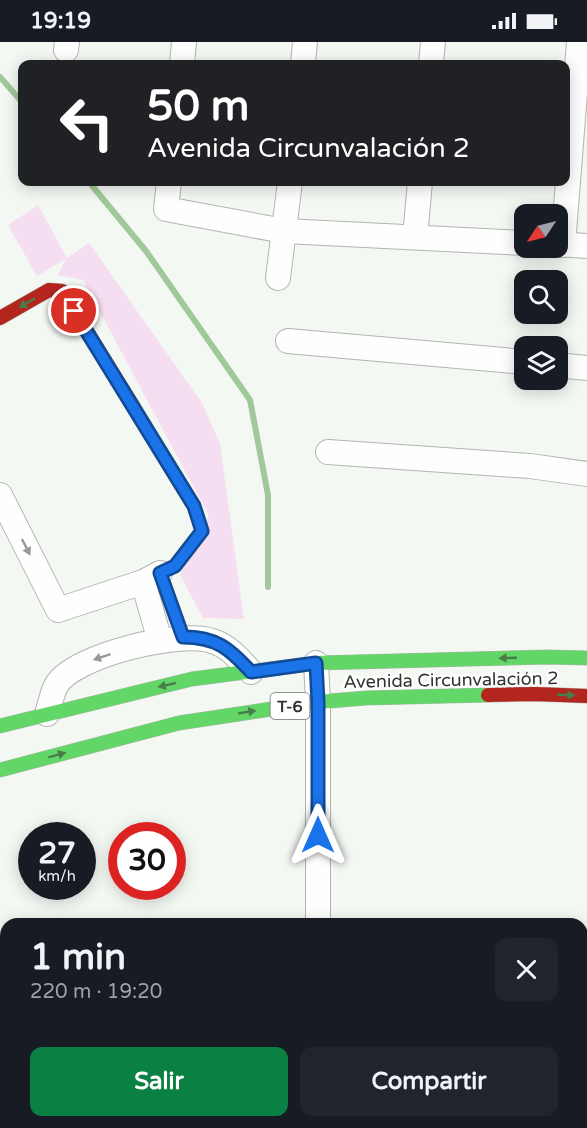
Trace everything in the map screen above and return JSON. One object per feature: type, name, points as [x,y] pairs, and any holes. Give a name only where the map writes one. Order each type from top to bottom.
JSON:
[{"type":"main road","points":[[0,318],[49,290],[62,291],[194,506],[202,531],[175,566],[151,577]]},
{"type":"main road","name":"Avenida Circunvalación 2","points":[[0,726],[192,679],[316,663],[587,658]]},
{"type":"main road","name":"Avenida Circunvalación 2","points":[[0,770],[179,723],[318,702],[366,698],[522,694],[587,696]]},
{"type":"street","points":[[182,60],[184,42]]},
{"type":"street","points":[[303,60],[305,42]]},
{"type":"street","points":[[432,60],[434,42]]},
{"type":"street","points":[[570,138],[579,42]]},
{"type":"street","points":[[169,186],[166,209],[284,231],[514,242]]},
{"type":"street","points":[[278,278],[290,186]]},
{"type":"street","points":[[415,237],[420,186]]},
{"type":"street","points":[[564,204],[565,186]]},
{"type":"street","points":[[568,245],[587,246]]},
{"type":"street","points":[[288,341],[514,361]]},
{"type":"street","points":[[568,366],[587,368]]},
{"type":"street","points":[[328,452],[530,466],[587,474]]},
{"type":"street","points":[[0,495],[58,610],[151,577],[171,639]]},
{"type":"street","points":[[47,714],[57,684],[72,669],[89,660],[171,639],[199,637],[224,646],[251,672]]},
{"type":"street","points":[[316,663],[318,918]]},
{"type":"shaded area","points":[[38,205],[67,258],[89,243],[202,403],[220,444],[244,619],[203,618],[180,575],[209,516],[83,280],[58,275],[66,259],[37,276],[8,225]]},
{"type":"waterway","points":[[0,77],[18,97]]},
{"type":"waterway","points":[[92,186],[146,251],[250,400],[268,495],[268,587]]},
{"type":"traffic: fast","points":[[133,406],[194,506],[202,531],[175,566],[160,573],[183,637]]},
{"type":"traffic: fast","points":[[0,726],[192,679],[316,663],[587,658]]},
{"type":"traffic: fast","points":[[0,770],[179,723],[318,702],[366,698],[488,695]]},
{"type":"traffic: jam","points":[[0,318],[49,290],[62,291],[133,406]]},
{"type":"traffic: jam","points":[[488,695],[587,696]]},
{"type":"route","points":[[74,311],[194,506],[202,531],[175,566],[160,573],[183,637],[199,637],[224,646],[235,654],[251,672],[316,663],[318,835]]}]
